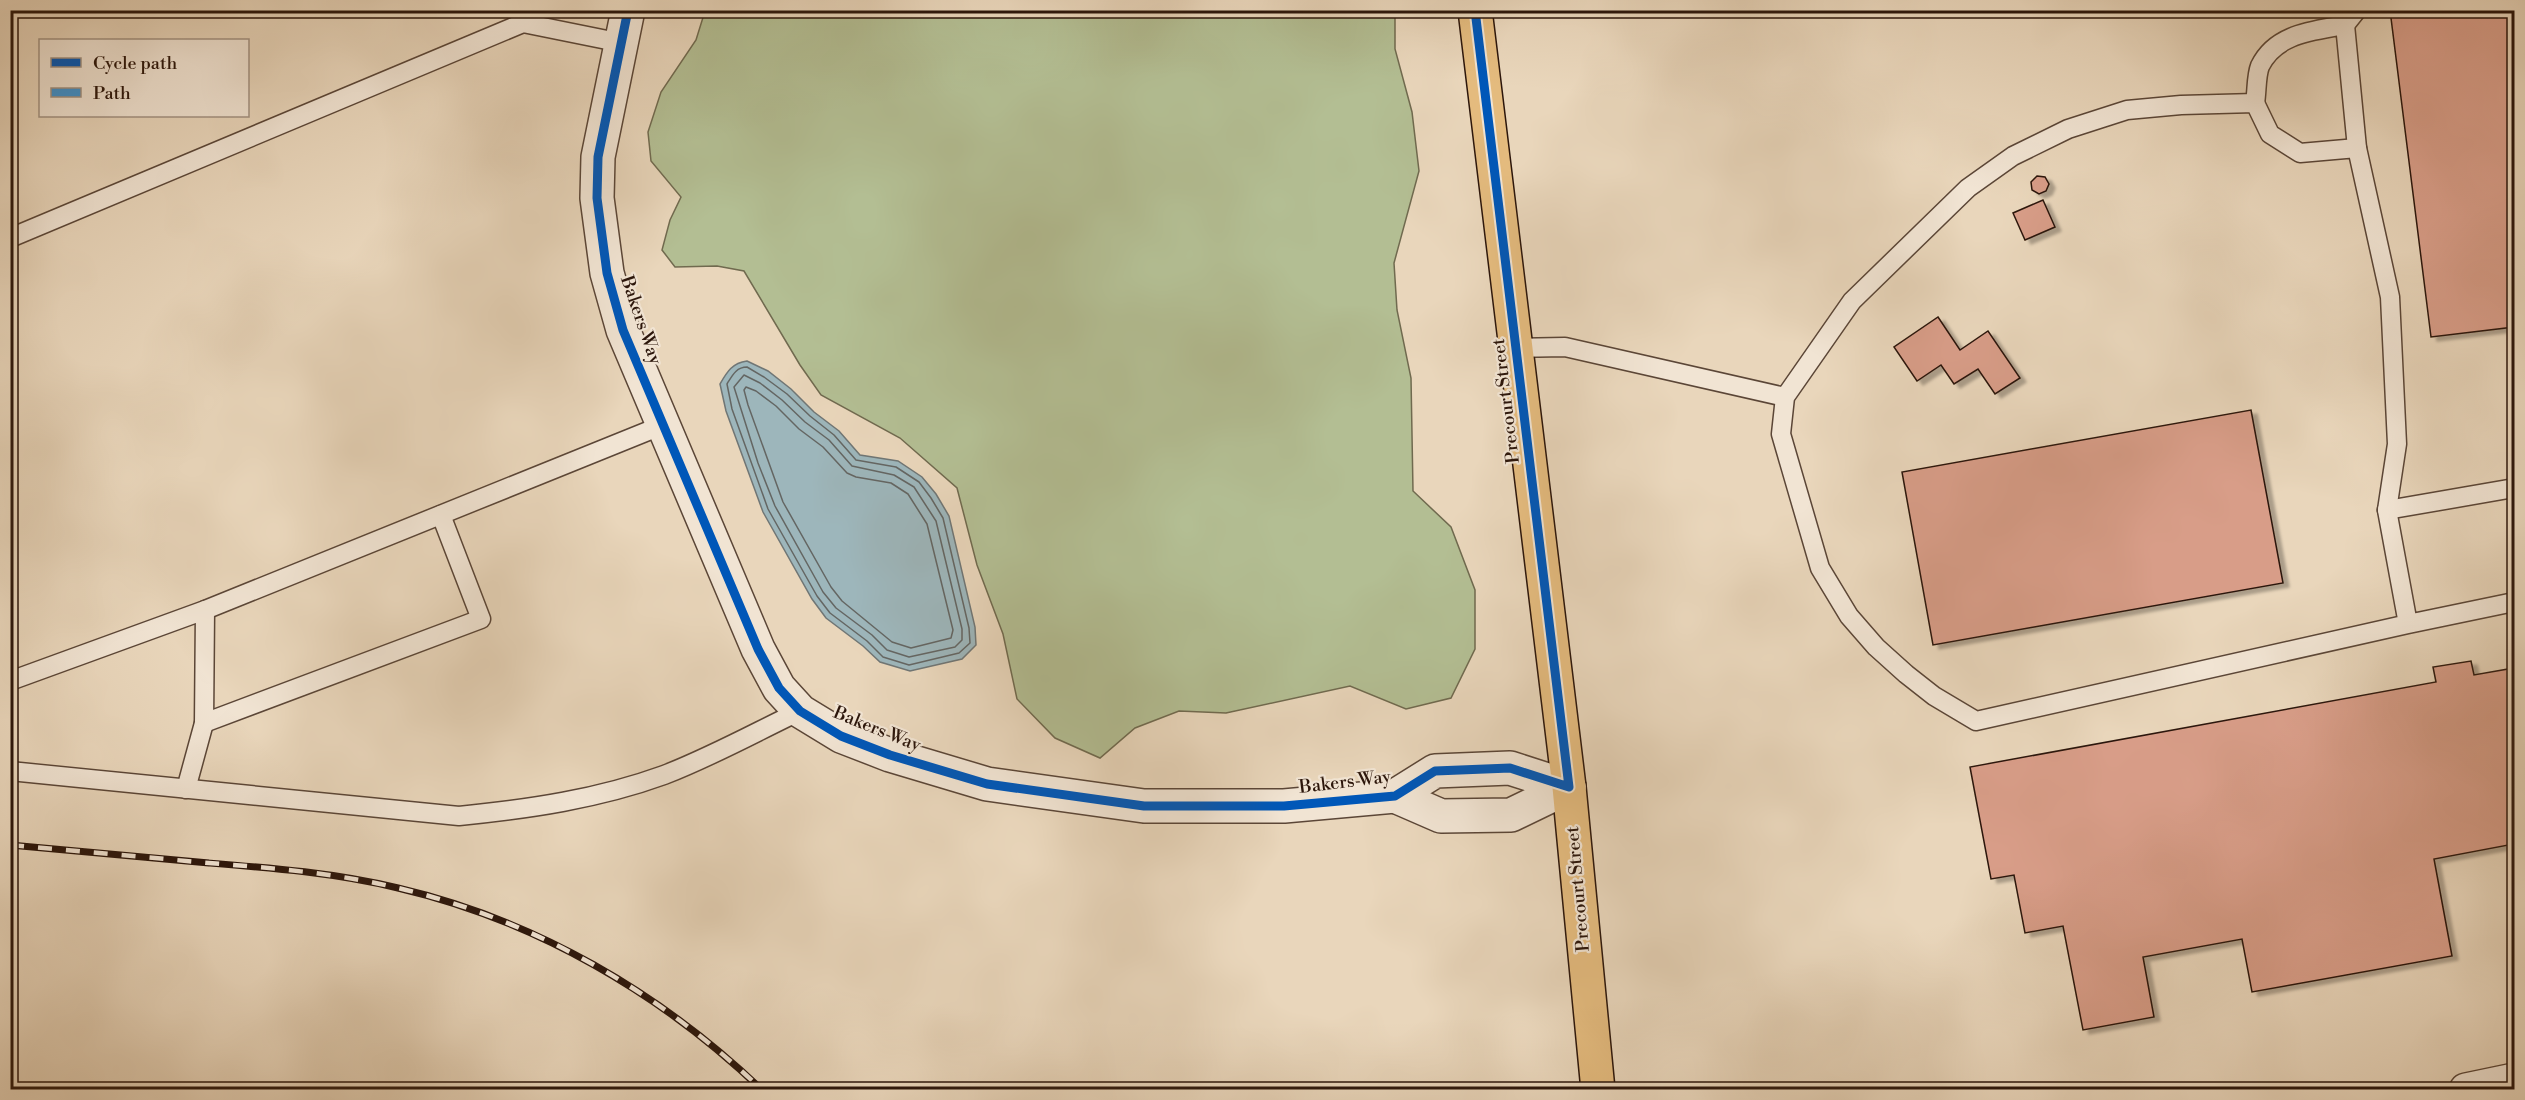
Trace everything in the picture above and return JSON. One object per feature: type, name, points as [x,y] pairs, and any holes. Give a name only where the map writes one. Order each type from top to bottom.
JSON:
[{"type":"main road","name":"Precourt Street","points":[[1475,10],[1569,787],[1598,1089]]},
{"type":"street","name":"Bakers Way","points":[[628,10],[598,157],[599,227],[608,273],[623,330],[758,649],[779,688],[800,711],[841,736],[890,755],[987,784],[1073,798],[1144,806],[1272,806],[1395,796],[1435,771],[1510,768],[1569,787]]},
{"type":"street","name":"Bakers Way","points":[[1395,796],[1441,816],[1511,815],[1569,787]]},
{"type":"street","points":[[2466,1089],[2514,1080]]},
{"type":"lane","points":[[2357,10],[2345,26],[2357,148],[2390,297],[2397,444],[2387,510],[2408,624]]},
{"type":"lane","points":[[10,238],[523,23],[622,43]]},
{"type":"lane","points":[[2345,26],[2295,35],[2275,46],[2260,67],[2255,103],[2270,134],[2300,153],[2357,148]]},
{"type":"lane","points":[[2255,103],[2181,105],[2127,110],[2068,129],[2013,156],[1968,188],[1852,301],[1785,397],[1781,434],[1820,568],[1850,616],[1876,647],[1934,696],[1976,721],[2514,602]]},
{"type":"lane","points":[[1516,348],[1565,347],[1785,397]]},
{"type":"lane","points":[[10,681],[205,610],[663,425]]},
{"type":"lane","points":[[2387,510],[2514,488]]},
{"type":"lane","points":[[204,723],[482,619],[441,515]]},
{"type":"lane","points":[[186,789],[204,723],[205,610]]},
{"type":"lane","points":[[10,771],[459,816],[529,809],[588,797],[664,774],[800,711]]},
{"type":"green space","points":[[705,11],[1395,11],[1395,49],[1412,112],[1419,171],[1394,263],[1397,310],[1411,378],[1413,491],[1451,527],[1475,590],[1475,649],[1451,698],[1406,709],[1350,686],[1226,713],[1179,711],[1135,728],[1100,758],[1055,738],[1017,699],[1003,634],[977,565],[957,488],[900,438],[821,395],[800,365],[744,271],[717,266],[675,267],[662,250],[670,220],[681,197],[651,161],[648,132],[661,92],[696,40]]},
{"type":"water","points":[[747,361],[768,371],[791,389],[814,412],[839,431],[860,455],[898,461],[922,477],[936,494],[949,516],[975,627],[976,645],[962,659],[910,671],[880,662],[826,618],[812,599],[763,512],[726,411],[720,384],[734,366]]},
{"type":"building","points":[[2390,10],[2514,10],[2514,327],[2431,337]]},
{"type":"building","points":[[2037,176],[2045,177],[2049,184],[2046,191],[2039,194],[2032,190],[2031,182]]},
{"type":"building","points":[[2043,200],[2055,227],[2025,240],[2013,213]]},
{"type":"building","points":[[1938,317],[1960,350],[1988,331],[2020,378],[1995,394],[1978,369],[1954,384],[1941,365],[1917,381],[1894,347]]},
{"type":"building","points":[[2251,410],[2283,583],[1933,645],[1902,472]]},
{"type":"building","points":[[2471,661],[2474,675],[2514,668],[2514,844],[2434,859],[2452,956],[2252,992],[2242,939],[2143,957],[2154,1017],[2083,1030],[2063,926],[2025,933],[2014,875],[1991,879],[1970,767],[2436,682],[2433,667]]},
{"type":"railway","points":[[10,845],[328,875],[398,888],[449,902],[498,919],[547,940],[639,992],[682,1022],[762,1090]]},
{"type":"marked path","points":[[2486,1085],[2487,1090]]},
{"type":"cycle path","points":[[628,10],[598,157],[597,198],[607,273],[623,330],[758,649],[779,688],[800,711],[841,736],[890,755],[987,784],[1144,806],[1284,806],[1395,796],[1435,771],[1510,768],[1569,787],[1475,10]]}]
